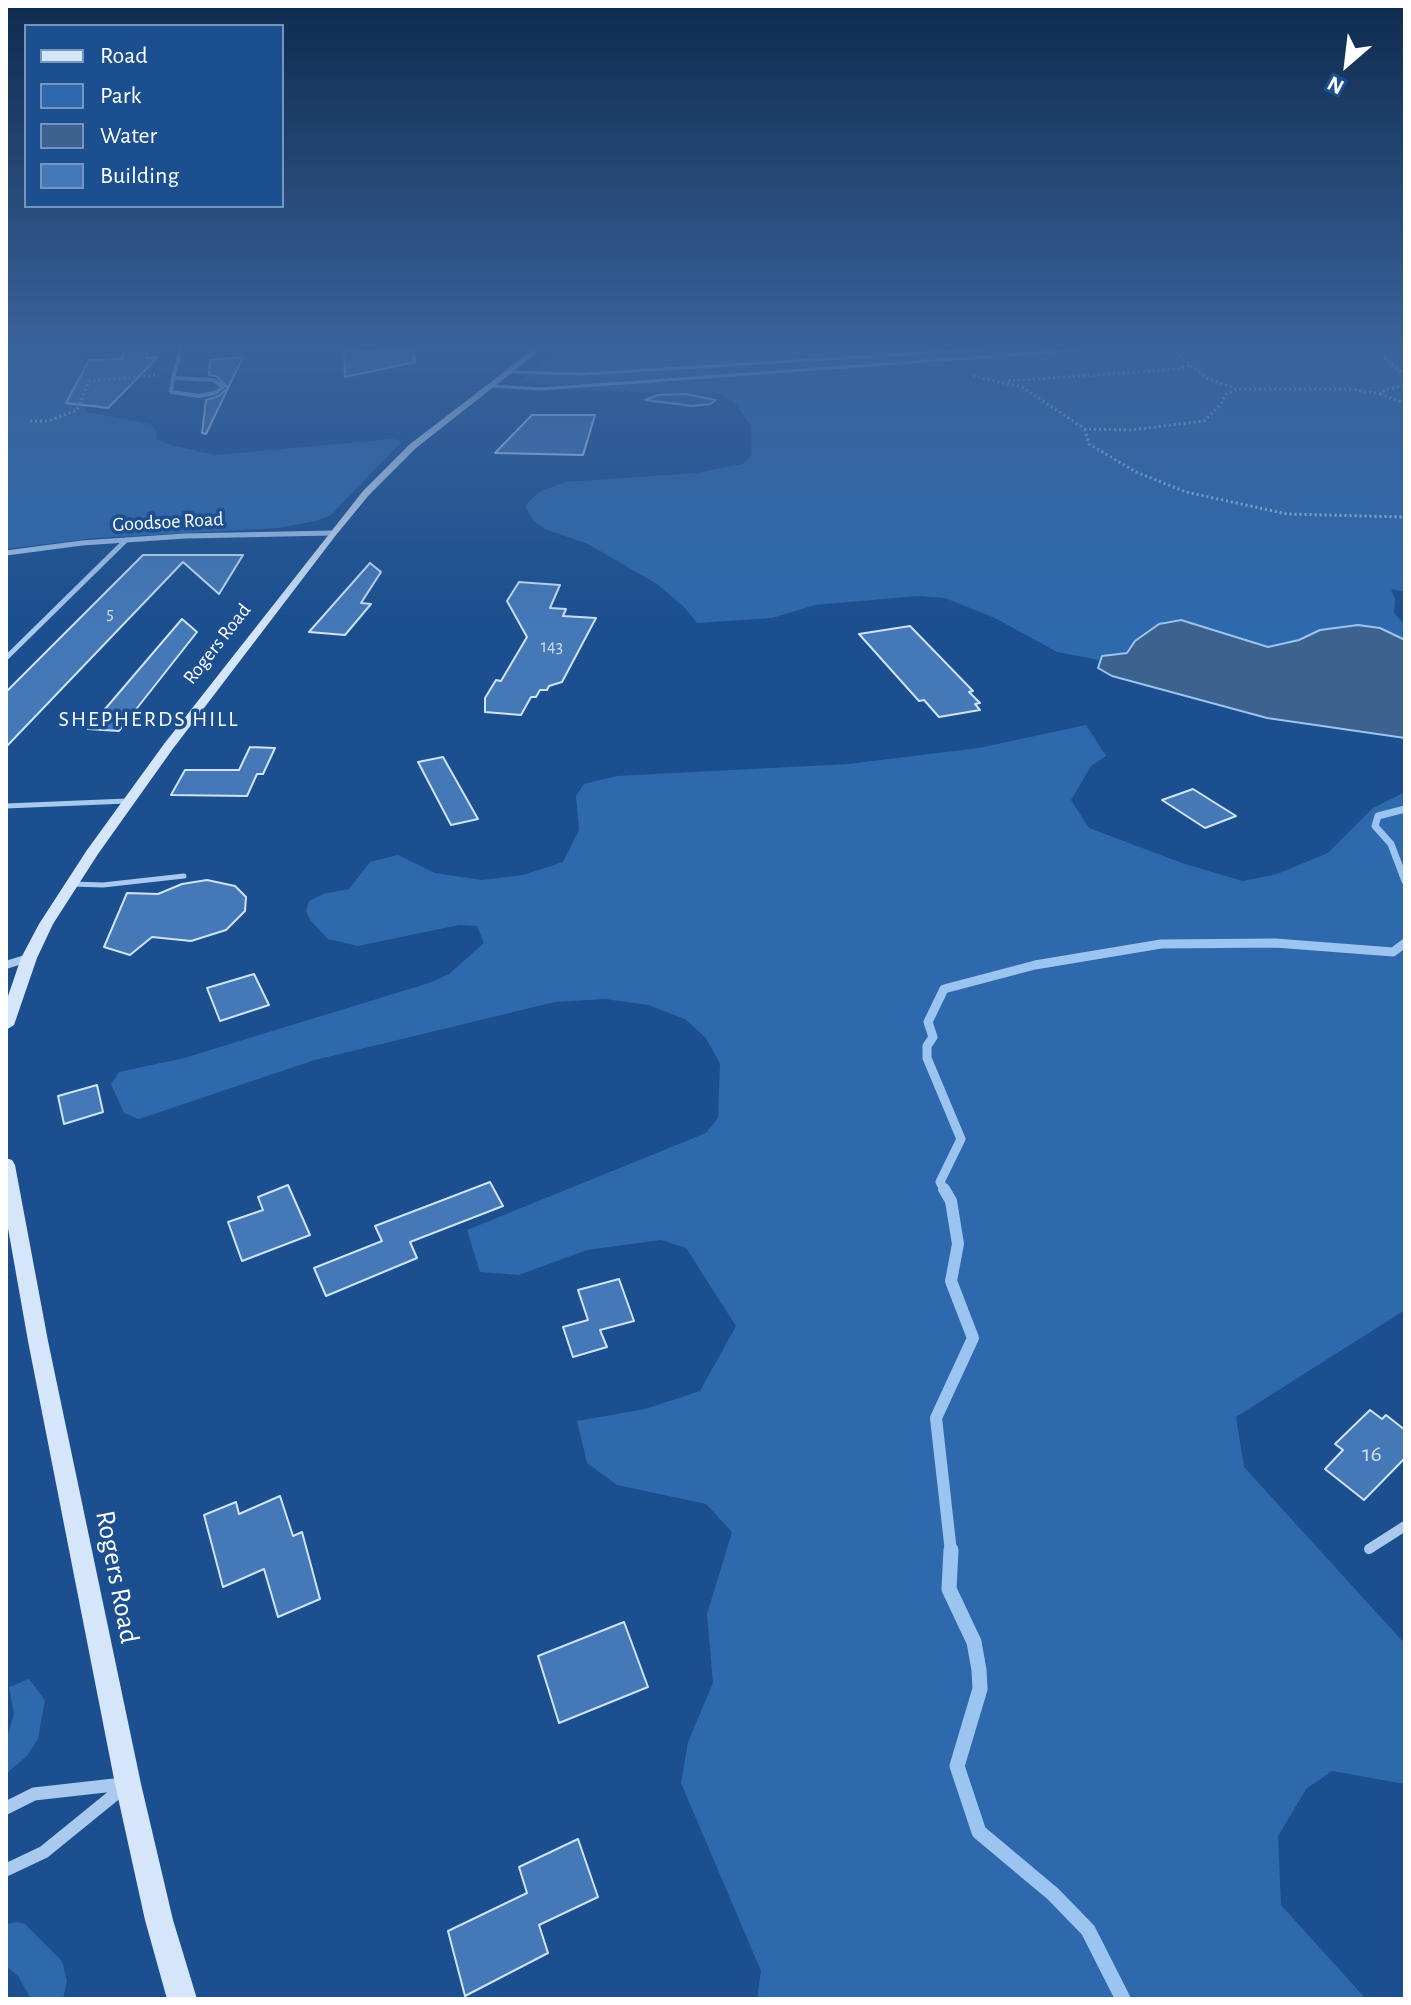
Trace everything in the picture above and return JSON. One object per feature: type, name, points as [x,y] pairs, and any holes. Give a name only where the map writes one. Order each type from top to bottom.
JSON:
[{"type":"main road","name":"Rogers Road","points":[[6,1025],[29,958],[72,884],[127,801],[333,533],[366,493],[417,443]]},
{"type":"main road","name":"Rogers Road","points":[[6,1165],[38,1341],[128,1784],[159,1920],[182,1999]]},
{"type":"street","name":"Goodsoe Road","points":[[6,553],[126,540],[333,533]]},
{"type":"street","points":[[6,658],[126,540]]},
{"type":"street","points":[[6,965],[29,958]]},
{"type":"street","points":[[1369,1549],[1405,1526]]},
{"type":"street","points":[[6,1808],[34,1794],[128,1784]]},
{"type":"street","points":[[6,1870],[44,1852],[128,1784]]},
{"type":"lane","points":[[6,806],[127,801]]},
{"type":"lane","points":[[72,884],[103,885],[184,876]]},
{"type":"path","points":[[1089,443],[1136,472],[1186,492],[1287,514],[1405,517]]},
{"type":"green space","points":[[6,443],[165,443],[215,455],[353,443],[400,443],[331,515],[316,521],[278,528],[95,538],[6,549]]},
{"type":"green space","points":[[751,443],[1405,443],[1405,592],[1391,589],[1395,599],[1394,613],[1405,625],[1405,640],[1380,628],[1358,625],[1320,630],[1299,640],[1268,647],[1181,620],[1166,621],[1151,629],[1127,653],[1102,656],[1099,660],[1057,652],[995,618],[945,598],[917,596],[815,605],[772,618],[697,623],[657,584],[588,544],[545,529],[533,520],[525,506],[539,492],[565,482],[696,473],[743,464],[751,456]]},
{"type":"green space","points":[[1086,725],[1106,756],[1091,766],[1071,800],[1089,828],[1182,863],[1243,881],[1277,874],[1328,853],[1373,808],[1405,792],[1405,1310],[1236,1417],[1244,1467],[1405,1644],[1405,1784],[1332,1771],[1306,1789],[1278,1836],[1281,1905],[1366,1999],[757,1999],[761,1971],[681,1783],[688,1742],[713,1683],[707,1614],[732,1532],[706,1504],[617,1485],[587,1463],[577,1421],[645,1409],[700,1391],[736,1326],[686,1248],[661,1240],[587,1250],[519,1275],[480,1272],[467,1230],[706,1133],[718,1118],[720,1064],[706,1038],[685,1019],[648,1005],[605,999],[555,1002],[315,1060],[139,1119],[124,1113],[111,1084],[119,1072],[184,1058],[429,983],[449,974],[484,943],[477,926],[459,925],[358,946],[328,939],[306,912],[309,901],[323,894],[349,889],[370,862],[398,855],[435,873],[482,880],[523,875],[563,862],[579,830],[576,796],[584,784],[617,776],[848,764],[979,748]]},
{"type":"green space","points":[[29,1679],[45,1700],[38,1739],[27,1756],[6,1774],[6,1741],[14,1714],[9,1687]]},
{"type":"green space","points":[[6,1924],[25,1924],[62,1961],[67,1981],[63,1999],[31,1999],[18,1976],[6,1966]]},
{"type":"water","points":[[1181,620],[1268,647],[1299,640],[1320,630],[1358,625],[1380,628],[1405,640],[1405,738],[1267,718],[1112,676],[1098,668],[1102,656],[1127,653],[1135,641],[1159,624]]},
{"type":"building","points":[[505,443],[587,443],[583,455],[495,453]]},
{"type":"building","points":[[143,555],[243,555],[219,594],[183,562],[6,747],[6,692]]},
{"type":"building","points":[[370,563],[381,572],[361,603],[371,604],[345,635],[309,632]]},
{"type":"building","points":[[519,582],[560,585],[550,608],[566,609],[563,616],[596,618],[562,682],[531,697],[521,715],[485,712],[485,698],[496,680],[501,681],[527,637],[507,601]]},
{"type":"building","points":[[182,619],[197,632],[119,731],[88,729]]},
{"type":"building","points":[[910,626],[973,691],[969,692],[980,703],[975,704],[980,710],[939,717],[924,700],[919,701],[859,634]]},
{"type":"building","points":[[250,747],[275,748],[263,774],[257,774],[247,796],[171,795],[185,770],[239,770]]},
{"type":"building","points":[[443,757],[478,819],[451,825],[418,762]]},
{"type":"building","points":[[1193,789],[1236,816],[1205,828],[1162,800]]},
{"type":"building","points":[[207,880],[235,886],[246,897],[245,911],[226,930],[191,941],[152,937],[130,955],[104,947],[127,893],[158,894],[182,884]]},
{"type":"building","points":[[254,974],[269,1005],[220,1021],[207,988]]},
{"type":"building","points":[[97,1085],[103,1112],[64,1124],[58,1096]]},
{"type":"building","points":[[490,1182],[503,1206],[410,1242],[417,1258],[326,1296],[314,1268],[382,1241],[375,1226]]},
{"type":"building","points":[[288,1185],[310,1235],[242,1261],[228,1222],[263,1210],[258,1197]]},
{"type":"building","points":[[619,1279],[634,1321],[600,1330],[607,1347],[573,1357],[563,1327],[588,1320],[578,1290]]},
{"type":"building","points":[[1370,1410],[1382,1419],[1386,1415],[1405,1430],[1405,1458],[1364,1500],[1325,1469],[1343,1450],[1335,1444]]},
{"type":"building","points":[[280,1496],[293,1536],[302,1532],[320,1599],[278,1617],[264,1569],[223,1587],[204,1515],[236,1502],[239,1514]]},
{"type":"building","points":[[624,1622],[648,1687],[559,1723],[538,1656]]},
{"type":"building","points":[[578,1839],[598,1897],[539,1925],[548,1953],[465,1996],[448,1931],[527,1893],[519,1867]]},
{"type":"waterway","points":[[1405,809],[1378,816],[1375,826],[1391,844],[1405,881]]},
{"type":"waterway","points":[[945,1191],[940,1182],[961,1139],[927,1058],[927,1046],[933,1037],[928,1022],[944,989],[1035,965],[1161,944],[1275,943],[1393,952],[1405,943]]},
{"type":"waterway","points":[[944,1189],[951,1201],[958,1244],[951,1281],[973,1338],[936,1418],[951,1551]]},
{"type":"waterway","points":[[951,1551],[949,1589],[974,1642],[979,1670],[980,1689],[957,1766],[979,1832],[1053,1894],[1088,1930],[1123,1999]]},
{"type":"district","name":"SHEPHERDS HILL","points":[[149,719]]}]
